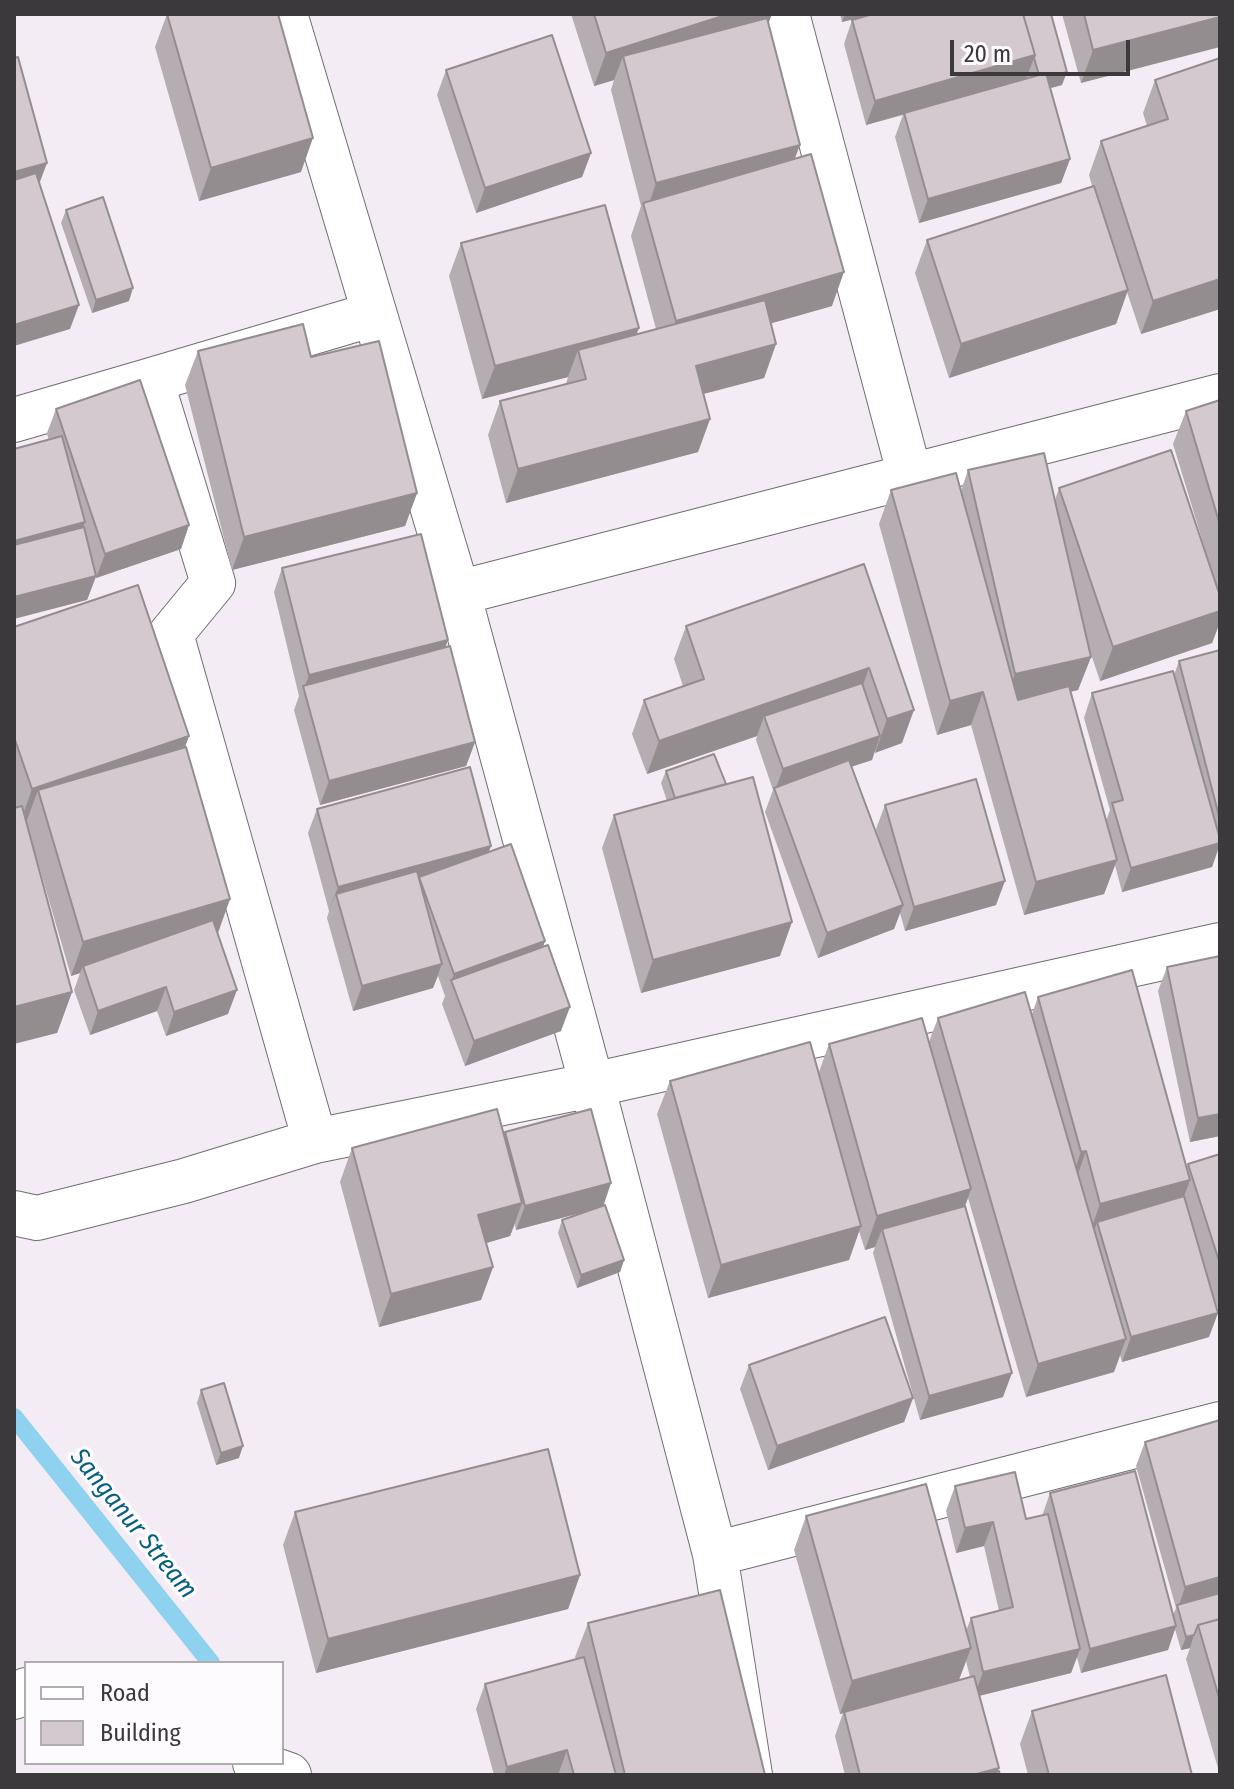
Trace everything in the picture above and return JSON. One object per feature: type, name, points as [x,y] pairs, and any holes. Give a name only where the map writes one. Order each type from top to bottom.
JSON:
[{"type":"street","points":[[285,14],[458,593],[592,1085],[715,1554],[750,1775]]},
{"type":"street","points":[[787,14],[910,476]]},
{"type":"street","points":[[14,420],[374,314]]},
{"type":"street","points":[[151,380],[213,583],[171,634],[315,1141]]},
{"type":"street","points":[[458,593],[1220,396]]},
{"type":"street","points":[[14,1213],[37,1218],[184,1181],[315,1141],[592,1085],[1220,945]]},
{"type":"street","points":[[715,1554],[1220,1424]]},
{"type":"building","points":[[167,14],[278,14],[313,138],[211,168]]},
{"type":"building","points":[[594,14],[729,14],[606,53]]},
{"type":"building","points":[[873,14],[1023,14],[1035,55],[875,101],[852,20]]},
{"type":"building","points":[[1023,14],[1051,14],[1067,72],[1047,77],[1046,73],[1039,75]]},
{"type":"building","points":[[1084,14],[1220,14],[1220,17],[1093,50]]},
{"type":"building","points":[[767,18],[800,145],[656,183],[623,56]]},
{"type":"building","points":[[552,35],[591,153],[485,188],[446,70]]},
{"type":"building","points":[[18,57],[47,163],[14,172],[14,58]]},
{"type":"building","points":[[1220,58],[1220,279],[1153,301],[1101,141],[1168,119],[1155,80]]},
{"type":"building","points":[[1046,73],[1070,159],[928,199],[904,113]]},
{"type":"building","points":[[811,154],[844,272],[676,321],[643,203]]},
{"type":"building","points":[[36,173],[79,305],[14,325],[14,180]]},
{"type":"building","points":[[1094,186],[1128,290],[961,344],[927,240]]},
{"type":"building","points":[[103,197],[133,288],[96,300],[66,210]]},
{"type":"building","points":[[605,205],[639,328],[495,366],[461,243]]},
{"type":"building","points":[[765,300],[776,344],[696,366],[710,419],[518,469],[500,401],[586,379],[578,350]]},
{"type":"building","points":[[303,324],[311,357],[379,341],[417,493],[244,537],[198,351]]},
{"type":"building","points":[[140,380],[189,525],[105,554],[56,409]]},
{"type":"building","points":[[1220,400],[1220,525],[1186,411]]},
{"type":"building","points":[[62,436],[85,522],[14,541],[14,449]]},
{"type":"building","points":[[1171,450],[1220,596],[1220,611],[1113,647],[1059,488]]},
{"type":"building","points":[[1044,453],[1091,657],[1015,674],[968,470]]},
{"type":"building","points":[[956,473],[1018,700],[1069,686],[1117,860],[1036,882],[983,692],[950,701],[891,490]]},
{"type":"building","points":[[84,527],[96,576],[14,597],[14,545]]},
{"type":"building","points":[[421,534],[448,640],[309,675],[282,568]]},
{"type":"building","points":[[864,564],[914,710],[887,719],[869,668],[659,741],[644,700],[704,679],[686,626]]},
{"type":"building","points":[[138,585],[189,736],[32,789],[14,737],[14,627]]},
{"type":"building","points":[[450,646],[475,742],[329,781],[303,686]]},
{"type":"building","points":[[1220,650],[1220,820],[1179,661]]},
{"type":"building","points":[[1173,671],[1220,843],[1131,868],[1112,803],[1123,800],[1092,693]]},
{"type":"building","points":[[862,683],[880,736],[783,769],[764,716]]},
{"type":"building","points":[[186,747],[230,899],[83,942],[38,790]]},
{"type":"building","points":[[714,754],[726,784],[675,798],[666,771]]},
{"type":"building","points":[[849,760],[903,905],[827,933],[774,788]]},
{"type":"building","points":[[470,767],[491,846],[338,887],[317,809]]},
{"type":"building","points":[[753,777],[792,922],[653,960],[614,815]]},
{"type":"building","points":[[976,779],[1005,881],[914,907],[885,805]]},
{"type":"building","points":[[22,806],[72,992],[14,1007],[14,808]]},
{"type":"building","points":[[511,844],[545,941],[454,974],[419,877]]},
{"type":"building","points":[[417,871],[442,964],[362,986],[336,894]]},
{"type":"building","points":[[213,920],[237,990],[174,1012],[166,987],[98,1011],[83,966]]},
{"type":"building","points":[[548,945],[570,1007],[474,1041],[451,980]]},
{"type":"building","points":[[1220,956],[1220,1114],[1198,1118],[1167,967]]},
{"type":"building","points":[[1132,970],[1190,1180],[1100,1204],[1086,1151],[1081,1152],[1038,997]]},
{"type":"building","points":[[1025,992],[1126,1339],[1038,1364],[938,1018]]},
{"type":"building","points":[[922,1018],[971,1189],[877,1216],[829,1044]]},
{"type":"building","points":[[810,1042],[861,1226],[721,1265],[670,1081]]},
{"type":"building","points":[[497,1109],[522,1203],[478,1215],[493,1267],[391,1294],[352,1148]]},
{"type":"building","points":[[591,1109],[611,1183],[525,1206],[505,1132]]},
{"type":"building","points":[[1220,1154],[1220,1264],[1188,1164]]},
{"type":"building","points":[[1184,1196],[1218,1313],[1131,1337],[1097,1222]]},
{"type":"building","points":[[605,1205],[624,1260],[581,1275],[562,1220]]},
{"type":"building","points":[[965,1206],[1012,1373],[929,1396],[882,1229]]},
{"type":"building","points":[[885,1317],[913,1398],[777,1446],[749,1365]]},
{"type":"building","points":[[224,1383],[243,1446],[221,1453],[201,1390]]},
{"type":"building","points":[[1220,1420],[1220,1577],[1185,1587],[1145,1442]]},
{"type":"building","points":[[548,1449],[580,1575],[328,1639],[295,1512]]},
{"type":"building","points":[[1135,1471],[1176,1626],[1090,1649],[1050,1493]]},
{"type":"building","points":[[1015,1472],[1026,1519],[1048,1514],[1080,1649],[983,1672],[971,1618],[1013,1607],[993,1522],[965,1528],[955,1486]]},
{"type":"building","points":[[926,1484],[971,1648],[852,1681],[806,1516]]},
{"type":"building","points":[[720,1590],[765,1775],[625,1775],[588,1623]]},
{"type":"building","points":[[1220,1593],[1220,1619],[1198,1625],[1194,1635],[1186,1637],[1177,1605]]},
{"type":"building","points":[[1220,1619],[1220,1701],[1198,1625]]},
{"type":"building","points":[[584,1657],[616,1775],[574,1775],[567,1750],[507,1767],[485,1684]]},
{"type":"building","points":[[1166,1675],[1192,1775],[1049,1775],[1032,1711]]},
{"type":"building","points":[[974,1676],[999,1768],[973,1775],[860,1775],[844,1712]]},
{"type":"waterway","name":"Sanganur Stream","points":[[14,1417],[209,1661]]}]
